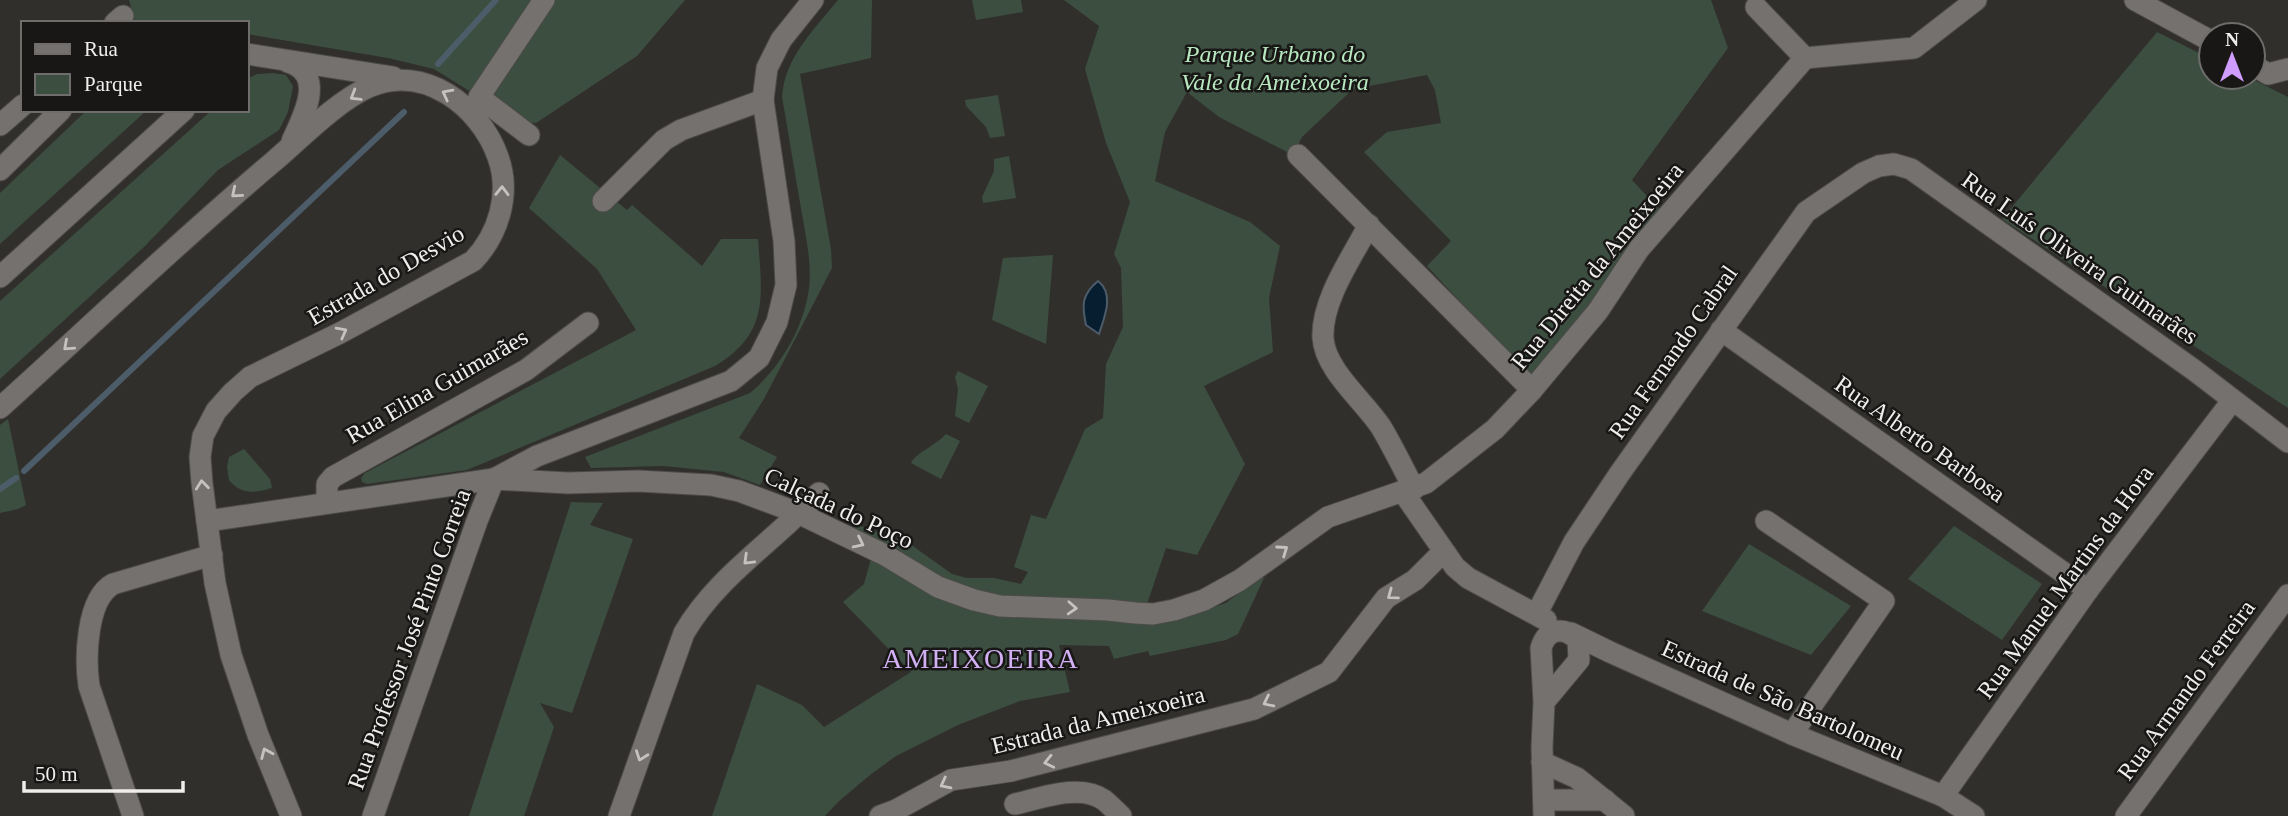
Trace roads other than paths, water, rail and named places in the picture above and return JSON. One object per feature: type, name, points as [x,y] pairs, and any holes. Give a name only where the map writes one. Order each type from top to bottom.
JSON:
[{"type":"street","points":[[529,135],[479,97],[544,0]]},
{"type":"street","points":[[494,479],[537,456],[731,381],[759,358],[778,322],[786,285],[783,242],[763,100],[767,68],[781,40],[813,0]]},
{"type":"street","points":[[1756,7],[1805,58],[1914,48],[1976,0]]},
{"type":"street","points":[[2135,0],[2197,33]]},
{"type":"street","points":[[248,54],[420,81]]},
{"type":"street","name":"Rua Direita da Ameixoeira","points":[[1408,491],[1426,483],[1495,429],[1532,390],[1598,311],[1639,249],[1805,58]]},
{"type":"street","points":[[283,61],[303,69],[309,83],[307,104],[288,149]]},
{"type":"street","points":[[2267,73],[2288,69]]},
{"type":"street","name":"Estrada do Desvio","points":[[0,408],[222,204],[346,100],[370,86],[420,81],[450,94],[462,103],[488,135],[499,160],[503,185],[501,210],[494,233],[474,261],[334,337],[250,377],[216,411],[203,436],[200,457],[207,521],[215,583],[231,655],[258,734],[291,816]]},
{"type":"street","points":[[603,201],[664,140],[681,130],[763,100]]},
{"type":"street","points":[[0,125],[21,107]]},
{"type":"street","points":[[0,170],[59,112]]},
{"type":"street","points":[[0,276],[182,112]]},
{"type":"street","points":[[1298,155],[1532,390]]},
{"type":"street","name":"Rua Fernando Cabral","points":[[1537,614],[1574,542],[1619,472],[1806,212],[1863,173],[1879,166],[1894,164]]},
{"type":"street","name":"Rua Luís Oliveira Guimarães","points":[[1894,164],[1911,169],[2194,370],[2232,401]]},
{"type":"street","points":[[1369,225],[1337,283],[1327,310],[1323,338],[1330,363],[1361,399],[1381,428],[1408,491],[1446,554]]},
{"type":"street","name":"Rua Elina Guimarães","points":[[327,502],[327,484],[333,477],[526,370],[588,323]]},
{"type":"street","name":"Rua Alberto Barbosa","points":[[1721,330],[2088,590]]},
{"type":"street","points":[[2232,401],[2288,442]]},
{"type":"street","name":"Rua Manuel Martins da Hora","points":[[1943,796],[2088,590],[2232,401]]},
{"type":"street","name":"Calçada do Poço","points":[[207,521],[494,479],[712,485],[759,498],[798,513],[885,555],[938,587],[974,600],[1000,606],[1153,614],[1204,600],[1240,580],[1328,517],[1408,491]]},
{"type":"street","name":"Rua Professor José Pinto Correia","points":[[373,816],[494,479]]},
{"type":"street","points":[[619,816],[684,633],[710,596],[819,493]]},
{"type":"street","points":[[1766,522],[1884,601],[1792,734]]},
{"type":"street","name":"Estrada de São Bartolomeu","points":[[1446,554],[1455,568],[1468,578],[1567,632],[1792,734],[1943,796],[1974,816]]},
{"type":"street","name":"Estrada da Ameixoeira","points":[[880,816],[951,779],[1011,771],[1254,709],[1329,672],[1386,598],[1415,580],[1436,559],[1446,554]]},
{"type":"street","points":[[133,816],[89,686],[86,668],[96,603],[105,589],[113,584],[212,555]]},
{"type":"street","name":"Rua Armando Ferreira","points":[[2126,816],[2288,595]]},
{"type":"street","points":[[1537,614],[1544,702],[1544,808],[1605,800]]},
{"type":"street","points":[[1544,702],[1576,664],[1578,640],[1567,632],[1558,630],[1550,633],[1543,640],[1541,653],[1553,670],[1564,671],[1576,664],[1610,652]]},
{"type":"street","points":[[1542,762],[1577,778],[1624,816]]},
{"type":"street","points":[[1011,771],[1016,810],[1068,793],[1086,794],[1103,799],[1121,816]]},
{"type":"water","points":[[1098,281],[1103,286],[1107,299],[1099,334],[1086,325],[1084,306],[1088,291]]},
{"type":"waterway","points":[[438,64],[496,0]]},
{"type":"waterway","points":[[24,471],[404,112]]},
{"type":"waterway","points":[[0,489],[16,478]]},
{"type":"district","name":"AMEIXOEIRA","points":[[981,658]]},
{"type":"park label","name":"Parque Urbano do Vale da Ameixoeira","points":[[1275,68]]}]
